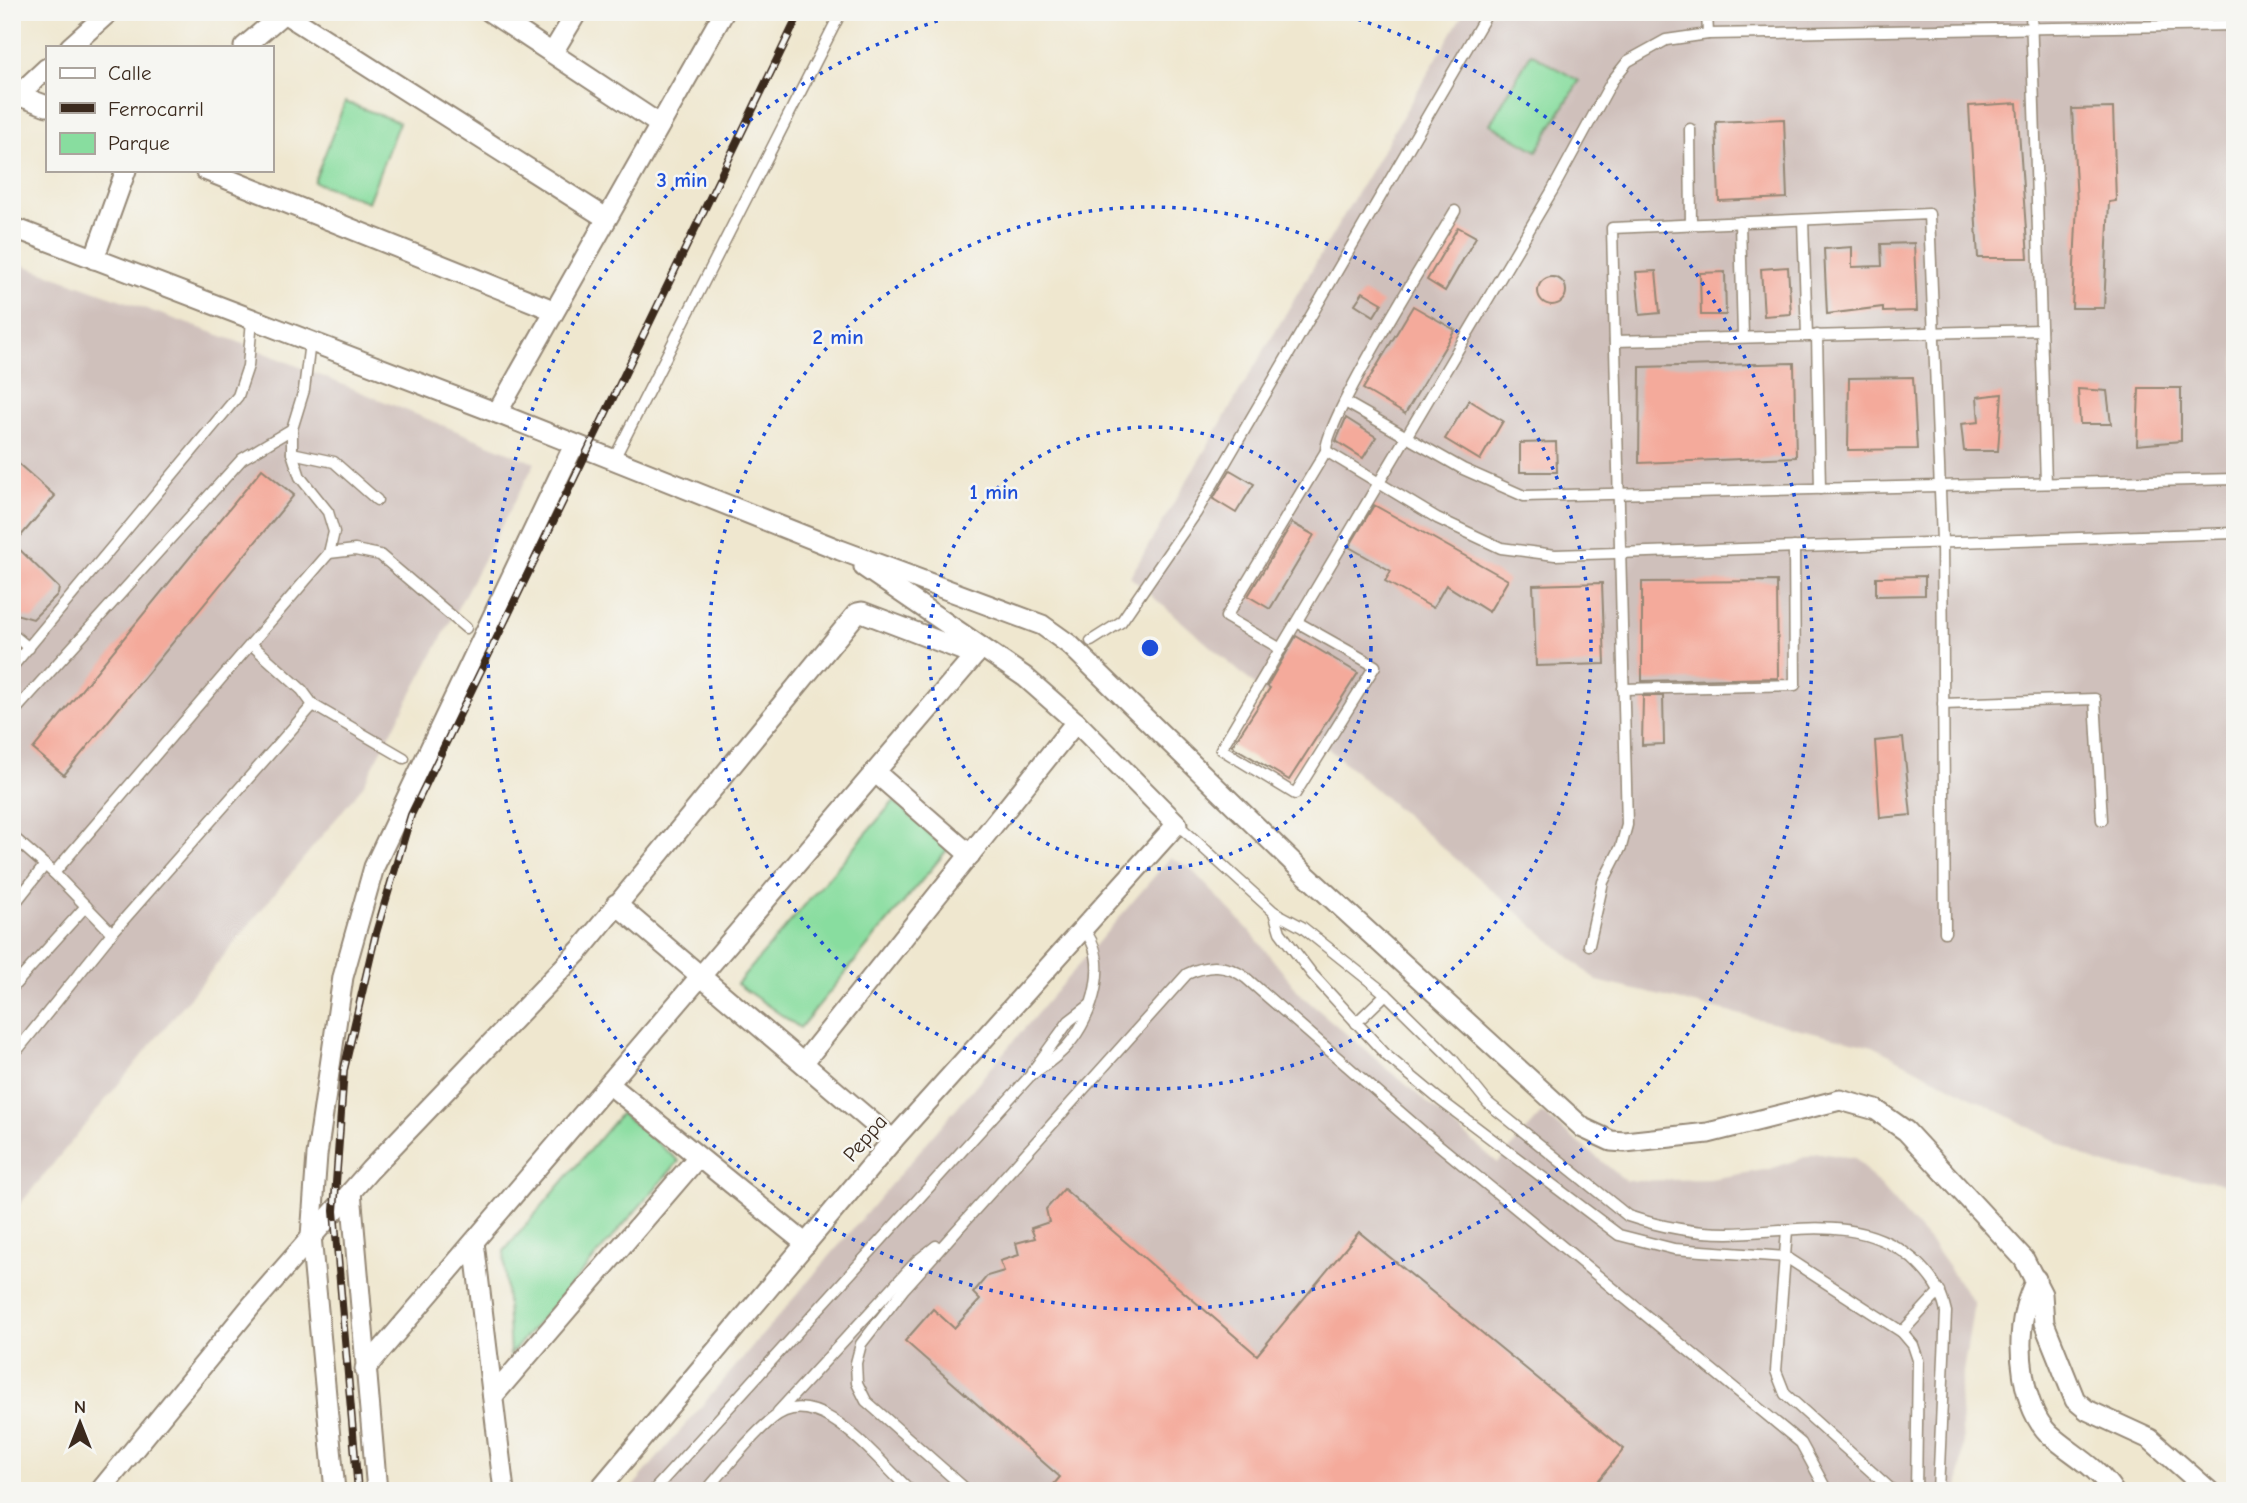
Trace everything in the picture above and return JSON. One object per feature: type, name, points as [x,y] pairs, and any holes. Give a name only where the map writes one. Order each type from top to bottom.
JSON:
[{"type":"street","points":[[71,46],[109,12]]},
{"type":"street","points":[[245,46],[284,12],[606,218]]},
{"type":"street","points":[[490,12],[659,124]]},
{"type":"street","points":[[554,52],[577,12]]},
{"type":"street","points":[[497,414],[553,310],[723,12]]},
{"type":"street","points":[[46,69],[15,94],[46,107]]},
{"type":"street","points":[[94,259],[125,172]]},
{"type":"street","points":[[210,172],[553,310]]},
{"type":"street","points":[[12,228],[497,414],[840,550],[1042,625],[1070,645],[1305,874],[1583,1128],[1611,1141],[1625,1142],[1708,1133],[1831,1101],[1857,1102],[1876,1110],[1906,1132],[2024,1259],[2042,1294],[2044,1323],[2075,1400],[2087,1410],[2150,1439],[2209,1491]]},
{"type":"street","points":[[335,1491],[311,1237],[317,1155],[343,977],[373,867],[574,445]]},
{"type":"street","points":[[840,550],[978,651],[1026,677],[1076,722],[1177,824]]},
{"type":"street","points":[[100,1491],[311,1237],[581,949],[857,613],[862,612],[978,651]]},
{"type":"street","points":[[365,1369],[978,651]]},
{"type":"street","points":[[803,1063],[1076,722]]},
{"type":"street","points":[[875,772],[970,855]]},
{"type":"street","name":"Peppa","points":[[598,1491],[893,1140],[1177,824]]},
{"type":"street","points":[[616,904],[893,1140]]},
{"type":"street","points":[[609,1084],[806,1244]]},
{"type":"street","points":[[493,1396],[698,1157]]},
{"type":"street","points":[[351,1192],[376,1491]]},
{"type":"street","points":[[474,1242],[505,1491]]},
{"type":"street","points":[[2036,1279],[2025,1309],[2021,1332],[2030,1402],[2038,1422],[2050,1435],[2083,1458],[2113,1491]]},
{"type":"lane","points":[[613,461],[841,12]]},
{"type":"lane","points":[[1091,641],[1121,622],[1196,513],[1488,12]]},
{"type":"lane","points":[[1707,12],[1708,34]]},
{"type":"lane","points":[[2031,12],[2046,483]]},
{"type":"lane","points":[[1297,622],[1375,666],[1295,794],[1221,749],[1552,191],[1612,82],[1628,61],[1666,40],[1708,34],[2235,25]]},
{"type":"lane","points":[[1690,129],[1690,225]]},
{"type":"lane","points":[[1281,649],[1226,617],[1326,451],[1325,440],[1345,402],[1455,211]]},
{"type":"lane","points":[[1589,945],[1603,882],[1621,847],[1627,824],[1612,228],[1929,214],[1942,541],[1945,932]]},
{"type":"lane","points":[[1803,220],[1820,489]]},
{"type":"lane","points":[[1740,222],[1743,337]]},
{"type":"lane","points":[[12,667],[238,396],[248,366],[252,320]]},
{"type":"lane","points":[[1615,341],[2041,330]]},
{"type":"lane","points":[[54,873],[329,553],[334,532],[328,512],[300,477],[292,453],[292,429],[303,390],[310,342]]},
{"type":"lane","points":[[1345,402],[1463,469],[1524,496],[1618,496],[1940,485],[2235,479]]},
{"type":"lane","points":[[12,714],[242,459],[292,429]]},
{"type":"lane","points":[[1326,451],[1437,518],[1501,548],[1555,555],[2235,533]]},
{"type":"lane","points":[[292,453],[334,462],[377,500]]},
{"type":"lane","points":[[1623,689],[1795,685],[1794,547]]},
{"type":"lane","points":[[329,553],[355,550],[380,555],[466,628]]},
{"type":"lane","points":[[12,634],[29,648]]},
{"type":"lane","points":[[251,644],[302,690],[313,705],[404,758]]},
{"type":"lane","points":[[1943,704],[2095,699],[2102,820]]},
{"type":"lane","points":[[12,1041],[19,1048],[113,933],[313,705]]},
{"type":"lane","points":[[1177,824],[1274,912],[1302,927],[1386,994],[1453,1060],[1488,1102],[1628,1216],[1652,1224],[1703,1232],[1838,1227],[1873,1235],[1904,1252],[1927,1272],[1940,1291],[1946,1312],[1938,1491]]},
{"type":"lane","points":[[14,843],[54,873],[113,933]]},
{"type":"lane","points":[[12,906],[45,865]]},
{"type":"lane","points":[[12,988],[86,906]]},
{"type":"lane","points":[[1274,912],[1280,932],[1387,1056],[1440,1100],[1619,1235],[1674,1249],[1786,1257],[1902,1332],[1913,1345],[1918,1360],[1916,1491]]},
{"type":"lane","points":[[653,1491],[1030,1076],[1067,1047],[1081,1028],[1090,1005],[1097,961],[1094,944],[1083,929]]},
{"type":"lane","points":[[968,1491],[866,1401],[855,1373],[861,1345],[903,1290],[1187,974],[1206,967],[1227,968],[1246,978],[1423,1132],[1801,1443],[1827,1491]]},
{"type":"lane","points":[[1356,1023],[1386,994]]},
{"type":"lane","points":[[1787,1230],[1776,1371],[1786,1394],[1893,1491]]},
{"type":"lane","points":[[706,1491],[917,1261],[956,1231]]},
{"type":"lane","points":[[1902,1332],[1940,1291]]},
{"type":"lane","points":[[770,1420],[796,1408],[822,1411],[911,1491]]},
{"type":"shaded area","points":[[1464,12],[2235,12],[2235,1185],[2100,1164],[1873,1046],[1597,981],[1130,577]]},
{"type":"shaded area","points":[[12,261],[236,341],[535,463],[362,787],[12,1214]]},
{"type":"shaded area","points":[[1170,858],[1189,867],[1249,930],[1302,996],[1498,1163],[1542,1113],[1626,1181],[1710,1179],[1770,1169],[1817,1153],[1855,1158],[1934,1247],[1974,1303],[1960,1391],[1963,1445],[1958,1491],[629,1491]]},
{"type":"green space","points":[[1531,53],[1579,81],[1537,151],[1490,124]]},
{"type":"green space","points":[[345,102],[399,122],[368,202],[314,182]]},
{"type":"green space","points":[[894,801],[947,850],[800,1028],[737,984]]},
{"type":"green space","points":[[621,1113],[679,1161],[510,1355],[504,1251]]},
{"type":"building","points":[[2017,103],[2028,258],[1978,258],[1969,106]]},
{"type":"building","points":[[2113,108],[2116,201],[2109,202],[2104,308],[2072,308],[2077,203],[2072,109]]},
{"type":"building","points":[[1784,119],[1787,198],[1719,201],[1716,122]]},
{"type":"building","points":[[1458,227],[1476,237],[1445,291],[1427,280]]},
{"type":"building","points":[[1914,243],[1917,311],[1883,312],[1883,307],[1827,314],[1824,249],[1852,247],[1852,267],[1882,266],[1881,244]]},
{"type":"building","points":[[1788,267],[1791,314],[1764,316],[1761,269]]},
{"type":"building","points":[[1656,271],[1660,313],[1640,315],[1636,272]]},
{"type":"building","points":[[1725,272],[1726,315],[1701,315],[1700,273]]},
{"type":"building","points":[[1552,277],[1562,281],[1566,291],[1562,301],[1552,305],[1542,301],[1538,291],[1542,281]]},
{"type":"building","points":[[1363,292],[1382,303],[1374,316],[1355,304]]},
{"type":"building","points":[[1413,306],[1455,330],[1405,414],[1363,389]]},
{"type":"building","points":[[1794,363],[1796,457],[1639,463],[1640,367]]},
{"type":"building","points":[[1913,377],[1917,449],[1848,450],[1849,378]]},
{"type":"building","points":[[2139,388],[2181,388],[2181,441],[2137,445]]},
{"type":"building","points":[[2078,389],[2107,391],[2111,424],[2080,424]]},
{"type":"building","points":[[2002,394],[1998,451],[1964,451],[1961,424],[1979,422],[1977,397]]},
{"type":"building","points":[[1469,400],[1503,421],[1480,460],[1445,439]]},
{"type":"building","points":[[1346,418],[1376,437],[1363,458],[1336,441]]},
{"type":"building","points":[[1556,442],[1557,472],[1520,472],[1520,443]]},
{"type":"building","points":[[12,458],[55,496],[14,544],[59,588],[58,594],[33,619],[12,613]]},
{"type":"building","points":[[262,469],[294,495],[64,775],[33,749]]},
{"type":"building","points":[[1230,470],[1254,484],[1236,513],[1213,499]]},
{"type":"building","points":[[1374,505],[1508,580],[1489,612],[1446,585],[1433,608],[1385,581],[1391,571],[1349,547]]},
{"type":"building","points":[[1292,523],[1314,535],[1270,609],[1248,596]]},
{"type":"building","points":[[1925,576],[1925,595],[1876,596],[1876,577]]},
{"type":"building","points":[[1777,581],[1778,678],[1642,681],[1642,582]]},
{"type":"building","points":[[1602,583],[1605,664],[1536,666],[1533,585]]},
{"type":"building","points":[[1296,636],[1358,673],[1289,780],[1232,746],[1270,688],[1267,686]]},
{"type":"building","points":[[1643,696],[1663,696],[1664,744],[1642,745]]},
{"type":"building","points":[[1903,738],[1911,815],[1880,818],[1875,741]]},
{"type":"building","points":[[1064,1189],[1257,1355],[1359,1232],[1624,1449],[1590,1491],[1048,1491],[1060,1477],[905,1341],[933,1309],[954,1328],[980,1300],[973,1293],[987,1276],[1004,1271],[1000,1261],[1019,1255],[1016,1243],[1035,1238],[1031,1228],[1049,1222],[1046,1209]]},
{"type":"railway","points":[[358,1491],[334,1211],[344,1070],[376,933],[411,815],[800,12]]}]
